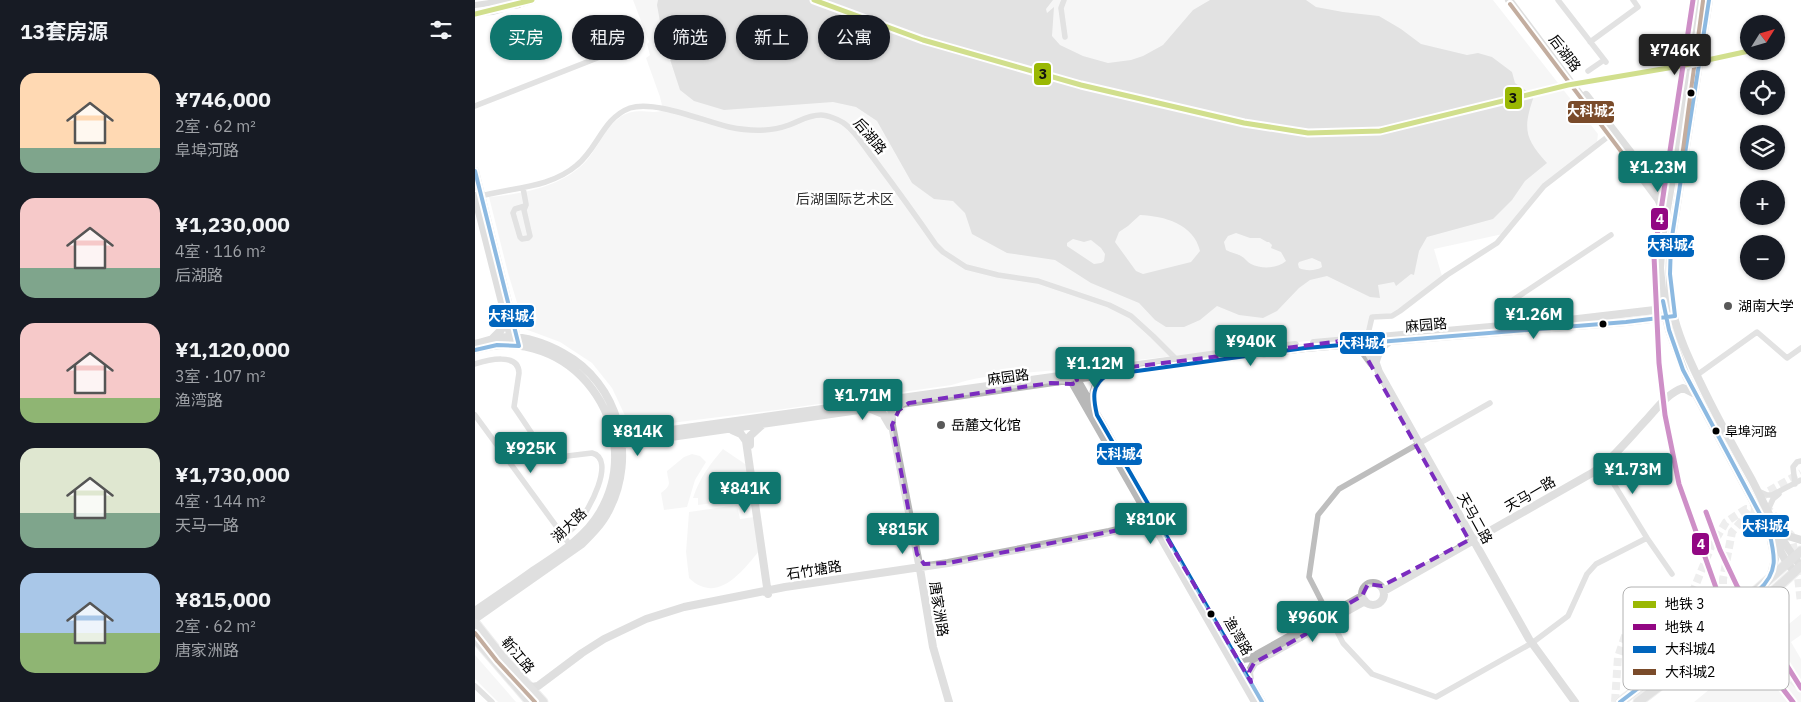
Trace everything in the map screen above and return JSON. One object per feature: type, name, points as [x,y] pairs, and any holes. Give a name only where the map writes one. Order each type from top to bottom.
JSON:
[{"type":"main road","points":[[476,8],[517,0]]},
{"type":"main road","points":[[476,8],[493,11],[532,0]]},
{"type":"main road","name":"后湖路","points":[[1509,0],[1610,135],[1632,160],[1656,170],[1667,166],[1676,156]]},
{"type":"main road","name":"后湖路","points":[[1515,0],[1632,160],[1663,207],[1665,220]]},
{"type":"main road","points":[[1697,0],[1676,156],[1667,201],[1661,255],[1662,286],[1660,297],[1644,316],[1665,327],[1695,395],[1769,531],[1794,557]]},
{"type":"main road","points":[[1671,337],[1669,313],[1670,259],[1709,0]]},
{"type":"main road","points":[[1632,160],[1667,201],[1673,213],[1674,224]]},
{"type":"main road","points":[[1650,179],[1662,182],[1673,176],[1683,163]]},
{"type":"main road","points":[[475,171],[477,196],[504,310],[515,342]]},
{"type":"main road","points":[[477,196],[514,326],[518,334],[526,339],[556,349],[576,361],[595,378],[625,428],[646,438]]},
{"type":"main road","points":[[1662,286],[1669,313],[1708,400],[1794,557],[1798,569],[1777,587]]},
{"type":"main road","points":[[490,340],[501,330],[504,321],[504,310]]},
{"type":"main road","name":"麻园路","points":[[646,438],[1179,362],[1350,344],[1369,340],[1392,341],[1669,313]]},
{"type":"main road","name":"麻园路","points":[[618,441],[765,424],[871,409],[888,403],[909,403],[1051,383],[1073,378],[1108,375],[1239,351],[1369,340],[1515,324],[1644,316]]},
{"type":"main road","points":[[514,326],[515,342]]},
{"type":"main road","points":[[475,350],[526,339]]},
{"type":"main road","points":[[475,344],[490,340],[515,342]]},
{"type":"main road","name":"天马二路","points":[[1369,340],[1373,355],[1373,365],[1530,644],[1575,702]]},
{"type":"main road","points":[[1350,344],[1360,348],[1373,365],[1380,349],[1392,341]]},
{"type":"main road","name":"湖大路","points":[[475,611],[490,605],[570,545],[590,526],[605,501],[614,474],[618,441],[595,392],[582,376],[566,364],[549,355],[515,342]]},
{"type":"main road","points":[[1097,415],[1093,400],[1093,389],[1098,381],[1108,375]]},
{"type":"main road","name":"天马一路","points":[[1602,464],[1665,395],[1683,383],[1686,376]]},
{"type":"main road","name":"渔湾路","points":[[1073,378],[1087,408],[1138,499],[1152,518],[1161,539],[1255,702]]},
{"type":"main road","name":"渔湾路","points":[[1073,378],[1097,415],[1152,518],[1262,702]]},
{"type":"main road","points":[[1051,383],[1071,390],[1087,408]]},
{"type":"main road","name":"天马一路","points":[[1383,588],[1592,473],[1667,397],[1683,388],[1695,395]]},
{"type":"main road","name":"唐家洲路","points":[[888,403],[933,647],[947,702]]},
{"type":"main road","points":[[871,409],[883,414],[891,425],[899,410],[909,403]]},
{"type":"main road","points":[[615,411],[622,467]]},
{"type":"main road","points":[[765,424],[751,434],[749,442],[769,592]]},
{"type":"main road","points":[[725,429],[738,432],[746,441],[767,576],[774,586],[785,587]]},
{"type":"main road","points":[[475,619],[490,605],[575,548],[595,532],[609,511],[629,450],[646,438]]},
{"type":"main road","points":[[1132,528],[1141,514],[1138,499]]},
{"type":"main road","name":"石竹塘路","points":[[543,702],[542,692],[544,687],[591,651],[634,627],[683,611],[769,592],[931,566],[1132,528],[1152,518]]},
{"type":"main road","points":[[1776,526],[1788,536],[1801,540]]},
{"type":"main road","points":[[1132,528],[1152,530],[1161,539]]},
{"type":"main road","points":[[1769,531],[1775,559],[1770,579]]},
{"type":"main road","points":[[916,554],[923,564],[931,566]]},
{"type":"main road","points":[[916,554],[913,562],[906,570],[920,580],[925,571],[931,566]]},
{"type":"main road","points":[[1761,587],[1794,557]]},
{"type":"main road","name":"石竹塘路","points":[[525,684],[532,687],[541,685],[594,645],[617,632],[646,619],[685,606],[753,593],[769,592],[785,587],[906,570]]},
{"type":"main road","points":[[753,593],[764,586],[767,576]]},
{"type":"main road","name":"天马一路","points":[[1363,599],[1363,589],[1368,584],[1375,583],[1383,588]]},
{"type":"main road","name":"天马一路","points":[[1363,599],[1373,605],[1380,603],[1384,597],[1383,588]]},
{"type":"main road","name":"天马一路","points":[[1251,682],[1249,672],[1254,663],[1363,599]]},
{"type":"main road","points":[[475,606],[490,605]]},
{"type":"main road","points":[[485,636],[482,623],[490,605]]},
{"type":"main road","name":"天马一路","points":[[1234,653],[1242,659],[1251,658],[1330,618]]},
{"type":"main road","name":"靳江路","points":[[475,623],[525,684],[543,702]]},
{"type":"main road","points":[[475,638],[530,702]]},
{"type":"main road","points":[[1530,644],[1570,702]]},
{"type":"main road","points":[[1631,695],[1635,690]]},
{"type":"main road","points":[[1620,702],[1637,690]]},
{"type":"main road","points":[[1638,702],[1654,690]]},
{"type":"street","points":[[1064,0],[1061,8],[1065,37]]},
{"type":"street","points":[[1558,0],[1605,61],[1588,71]]},
{"type":"street","points":[[1590,42],[1638,6],[1633,0]]},
{"type":"street","points":[[475,106],[592,60]]},
{"type":"street","name":"后湖路","points":[[477,196],[537,185],[557,177],[578,165],[613,117],[631,108],[645,106],[662,108],[742,130],[774,130],[808,116],[823,115],[845,123],[943,252],[966,267],[998,275],[1037,281],[1109,305],[1131,316],[1179,362]]},
{"type":"street","points":[[1369,340],[1371,317],[1392,316],[1447,275],[1488,249],[1508,231],[1544,186],[1610,135]]},
{"type":"street","points":[[523,188],[527,202],[526,205],[524,210],[530,236],[522,239],[514,211],[526,205]]},
{"type":"street","points":[[1515,324],[1507,304],[1611,235]]},
{"type":"street","points":[[1697,375],[1757,332],[1787,358],[1801,348]]},
{"type":"street","points":[[475,364],[501,359],[510,360],[519,368],[513,407],[546,453],[559,457],[591,453],[600,459],[602,464],[595,495],[578,523],[563,536]]},
{"type":"street","points":[[1436,697],[1372,674],[1343,642],[1309,577],[1318,515],[1339,489],[1490,403]]},
{"type":"street","points":[[475,415],[570,545]]},
{"type":"street","points":[[1798,482],[1793,467],[1801,461]]},
{"type":"street","points":[[1602,464],[1647,538],[1672,574]]},
{"type":"street","points":[[1758,491],[1767,495],[1773,495],[1798,482]]},
{"type":"street","points":[[1768,510],[1775,497],[1798,482]]},
{"type":"street","points":[[1431,702],[1436,697],[1530,644],[1568,616],[1587,574],[1596,564],[1647,538]]},
{"type":"street","points":[[475,688],[490,702]]},
{"type":"highlighted area","points":[[1367,338],[1367,343],[1359,344],[1469,540],[1382,586],[1368,584],[1362,596],[1329,615],[1331,620],[1254,663],[1249,672],[1251,682],[1153,514],[1148,517],[1146,514],[1131,527],[1109,532],[948,563],[924,564],[917,554],[892,425],[899,410],[909,403],[1051,383],[1073,384],[1071,381],[1077,380],[1074,374]]},
{"type":"green space","name":"后湖国际艺术区","points":[[633,0],[1493,0],[1598,134],[1597,142],[1540,187],[1503,234],[1434,249],[1442,276],[1392,314],[1371,314],[1364,335],[994,376],[952,385],[777,410],[647,426],[638,425],[628,422],[612,388],[592,363],[560,342],[525,329],[508,273],[489,197],[541,188],[566,177],[587,160],[610,127],[619,118],[631,112],[659,112],[663,110],[646,58],[650,55],[647,44],[649,42],[644,29],[644,15],[639,15]]},
{"type":"green space","points":[[723,449],[748,466],[751,490],[737,493],[737,500],[698,505],[698,498],[693,498],[698,484],[709,466]]},
{"type":"green space","points":[[692,454],[700,456],[706,462],[695,480],[687,507],[664,510],[661,493],[668,485],[667,471],[684,457]]},
{"type":"green space","points":[[737,505],[740,519],[754,517],[759,551],[745,568],[728,583],[719,587],[709,588],[699,585],[689,578],[686,552],[689,512]]},
{"type":"green space","points":[[1801,614],[1801,635],[1791,642],[1801,659],[1801,702],[1694,702],[1709,690],[1789,690],[1789,624]]},
{"type":"green space","points":[[475,655],[516,702],[498,702],[475,679]]},
{"type":"shaded area","points":[[658,0],[1053,0],[1046,9],[1047,13],[1054,7],[1052,36],[1060,45],[1083,56],[1108,63],[1131,60],[1163,45],[1193,10],[1210,0],[1306,0],[1316,7],[1379,16],[1421,44],[1467,55],[1478,53],[1492,57],[1512,72],[1515,83],[1534,96],[1528,116],[1528,132],[1534,146],[1547,163],[1525,181],[1512,200],[1493,219],[1427,237],[1419,251],[1414,275],[1411,274],[1396,286],[1394,282],[1378,285],[1380,298],[1370,297],[1327,276],[1310,280],[1299,288],[1277,311],[1263,318],[1239,315],[1217,306],[1200,320],[1184,327],[1166,327],[1155,320],[1139,303],[1091,283],[1055,260],[1007,253],[972,234],[965,213],[953,201],[934,199],[912,183],[877,121],[856,107],[833,102],[724,110],[694,101],[680,90],[670,60],[726,60],[726,15],[659,15]],"holes":[[[1140,215],[1159,217],[1177,223],[1191,234],[1197,242],[1200,251],[1191,262],[1143,274],[1136,271],[1115,242],[1119,232]],[[1236,233],[1269,242],[1272,245],[1271,248],[1281,252],[1286,261],[1278,266],[1259,267],[1251,264],[1241,256],[1226,250],[1224,242],[1228,236]],[[1073,239],[1084,242],[1091,240],[1105,254],[1104,261],[1094,264],[1067,246],[1067,243]],[[1312,258],[1321,262],[1322,267],[1314,270],[1299,268],[1299,262]]]},
{"type":"tunnel","points":[[1723,587],[1732,532],[1767,492],[1801,473]]},
{"type":"tunnel","points":[[1695,587],[1711,547],[1726,522],[1746,509],[1770,511],[1791,535],[1801,603]]},
{"type":"tunnel","points":[[1615,702],[1618,657],[1623,642]]},
{"type":"tunnel","points":[[1789,677],[1801,688]]},
{"type":"metro line","name":"3","points":[[475,14],[532,0]]},
{"type":"metro line","name":"3","points":[[814,0],[923,40],[1081,85],[1244,123],[1308,133],[1380,131],[1568,85],[1680,66],[1740,53]]},
{"type":"metro line","name":"4","points":[[1693,0],[1654,256],[1659,363],[1665,415],[1679,484],[1716,587]]},
{"type":"metro line","name":"4","points":[[1706,512],[1720,550],[1738,587]]},
{"type":"metro line","name":"4","points":[[1789,669],[1801,688]]},
{"type":"metro line","name":"4","points":[[1784,690],[1793,702]]},
{"type":"transit line","name":"大科城4","points":[[1262,702],[1097,415],[1094,397],[1096,387],[1108,375],[1305,348],[1626,322],[1675,316],[1670,274],[1671,243],[1709,0]]},
{"type":"transit line","name":"大科城2","points":[[1510,4],[1623,154],[1636,168],[1645,173],[1657,175],[1668,172],[1682,157],[1703,1]]},
{"type":"transit line","name":"大科城2","points":[[476,12],[519,6]]},
{"type":"transit line","name":"大科城4","points":[[475,171],[519,346],[497,345],[475,350]]},
{"type":"transit line","name":"大科城4","points":[[1663,301],[1669,330],[1683,370],[1769,531],[1774,563],[1769,577],[1762,587]]},
{"type":"transit line","name":"大科城2","points":[[475,633],[497,661],[535,702]]},
{"type":"transit line","name":"大科城4","points":[[1620,702],[1636,690]]},
{"type":"place","name":"湖南大学","points":[[1728,306]]},
{"type":"place","name":"岳麓文化馆","points":[[941,425]]},
{"type":"place","name":"阜埠河路","points":[[1716,431]]}]
